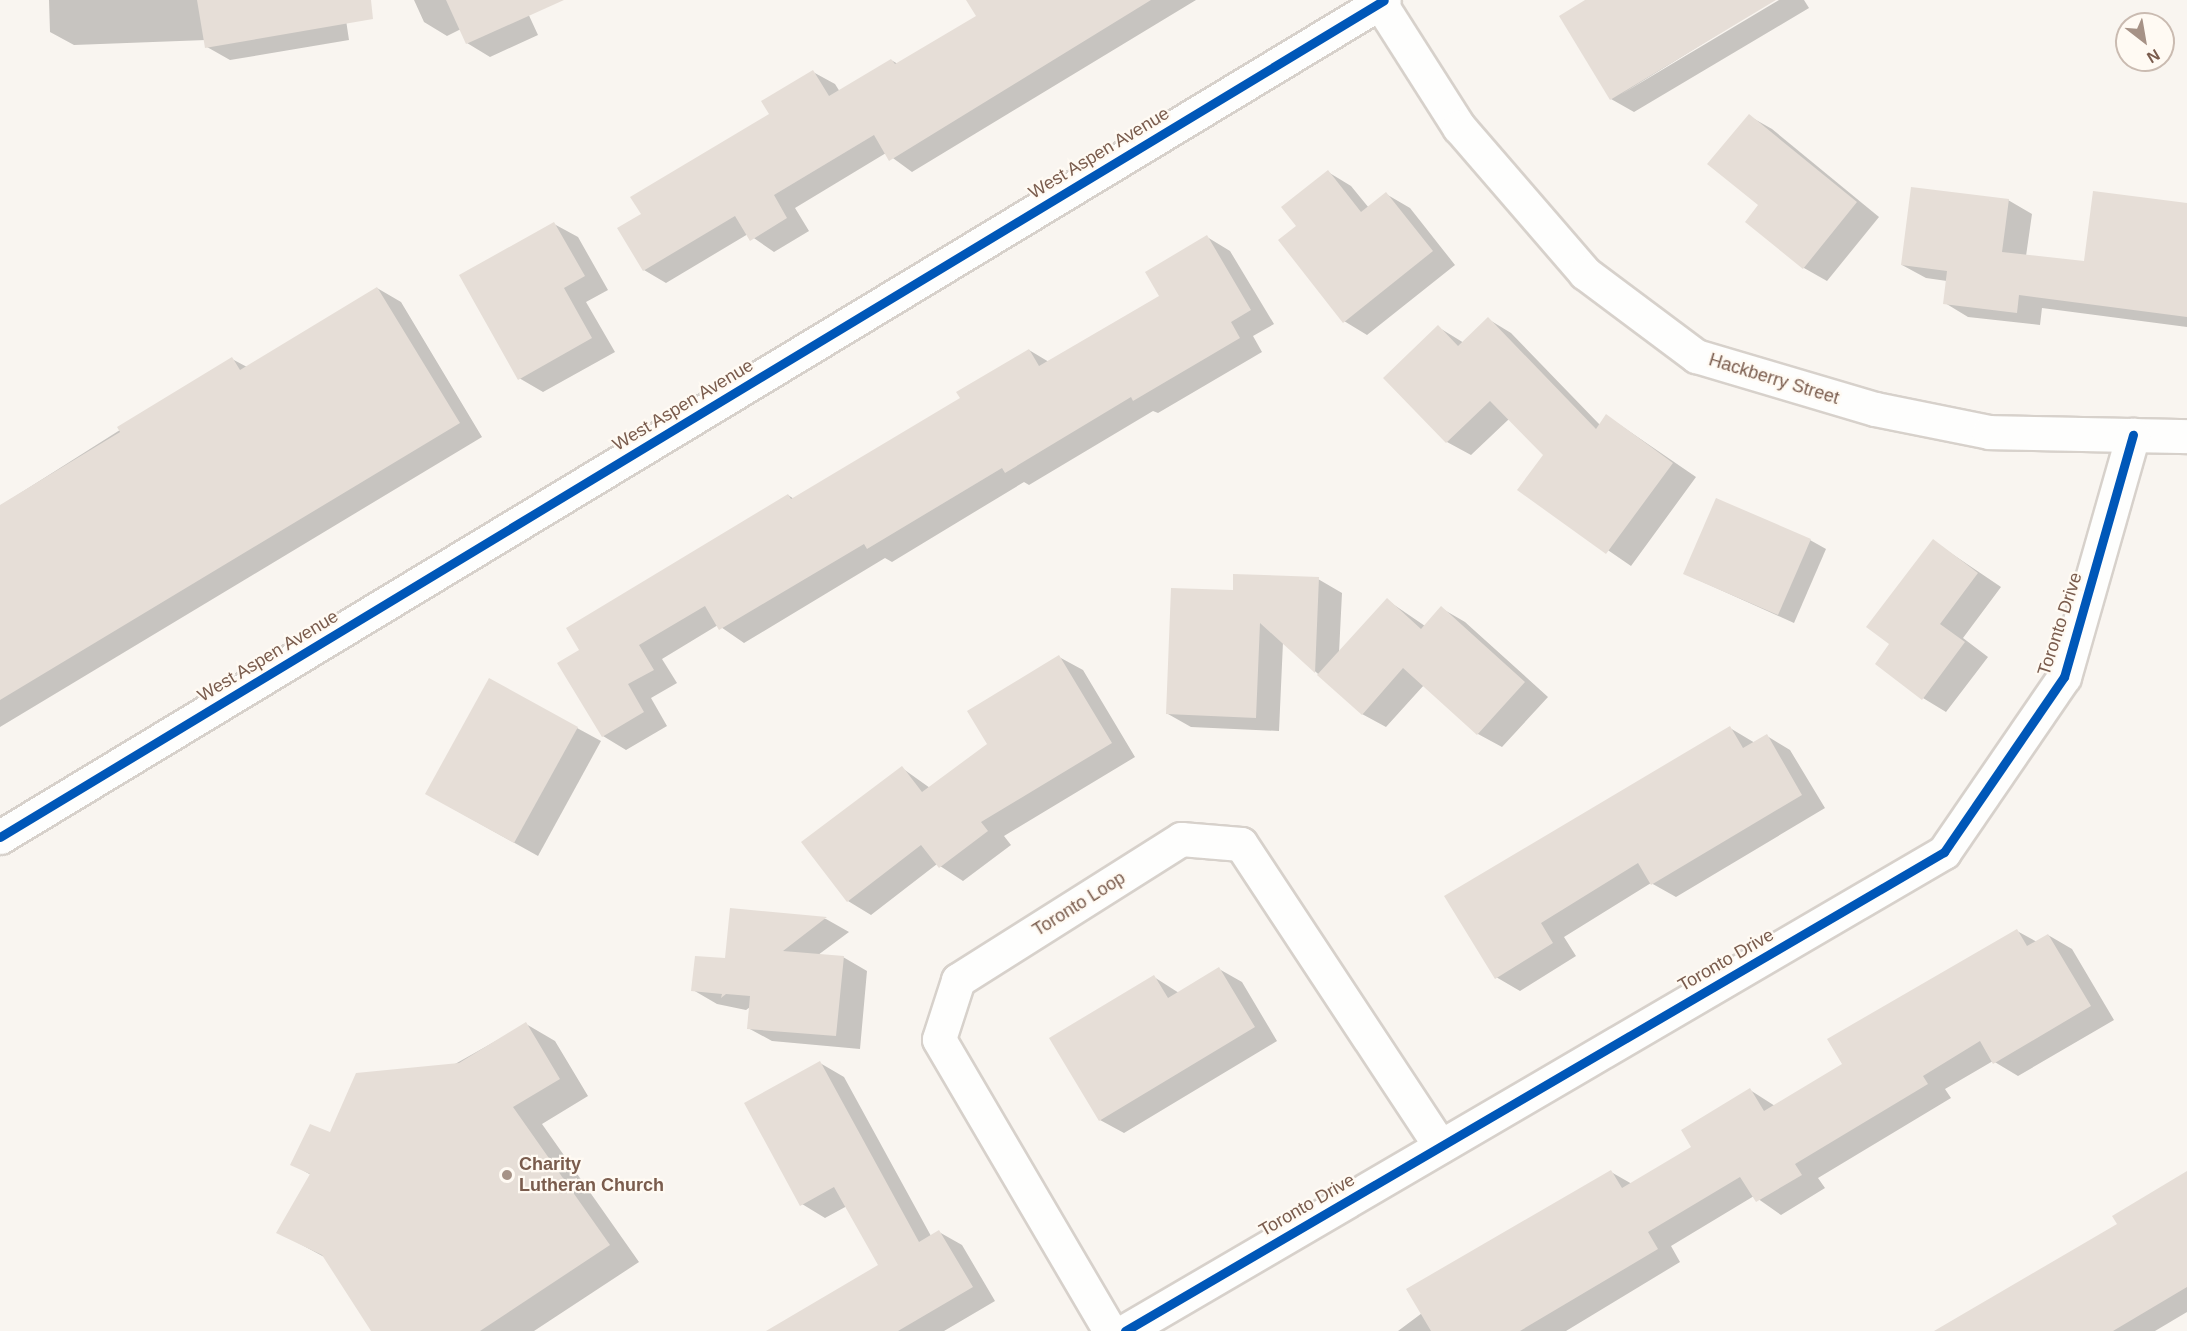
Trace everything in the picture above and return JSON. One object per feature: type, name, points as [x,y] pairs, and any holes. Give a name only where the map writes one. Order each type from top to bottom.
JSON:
[{"type":"street","name":"Hackberry Street","points":[[1381,1],[1459,127],[1585,273],[1696,356],[1875,409],[1989,432],[2187,436]]},
{"type":"street","name":"West Aspen Avenue","points":[[0,837],[1381,1]]},
{"type":"street","name":"Toronto Drive","points":[[1125,1331],[1944,852],[2064,677],[2133,435]]},
{"type":"street","name":"Toronto Loop","points":[[1110,1331],[939,1039],[958,980],[1181,839],[1241,844],[1440,1146]]},
{"type":"building","points":[[197,0],[371,0],[373,19],[205,48]]},
{"type":"building","points":[[446,0],[564,0],[466,44]]},
{"type":"building","points":[[966,0],[1151,0],[889,161],[874,135],[774,195],[787,218],[750,241],[735,216],[643,271],[617,228],[641,214],[630,197],[769,114],[761,101],[813,70],[829,96],[891,59],[895,64],[976,16]]},
{"type":"building","points":[[1585,0],[1776,0],[1610,100],[1559,16]]},
{"type":"building","points":[[1749,114],[1857,202],[1803,269],[1745,222],[1758,205],[1707,164]]},
{"type":"building","points":[[1328,170],[1361,212],[1386,192],[1433,251],[1343,323],[1278,240],[1296,226],[1281,207]]},
{"type":"building","points":[[1911,187],[2009,199],[2002,252],[2084,261],[2093,191],[2187,203],[2187,317],[2019,295],[2017,313],[1943,304],[1947,271],[1901,265]]},
{"type":"building","points":[[554,222],[585,276],[564,288],[592,338],[518,380],[459,275]]},
{"type":"building","points":[[1207,235],[1251,310],[1231,322],[1240,338],[1133,401],[1131,397],[1005,473],[1002,468],[867,549],[864,544],[719,630],[705,606],[639,645],[654,670],[628,684],[644,712],[602,737],[557,663],[579,650],[566,628],[788,494],[791,499],[960,398],[956,392],[1029,349],[1039,366],[1159,296],[1145,272]]},
{"type":"building","points":[[377,287],[460,423],[0,700],[0,505],[120,432],[117,427],[232,357],[240,370]]},
{"type":"building","points":[[1488,317],[1596,429],[1606,414],[1673,463],[1606,554],[1517,490],[1543,455],[1490,401],[1446,443],[1383,378],[1438,325],[1458,346]]},
{"type":"building","points":[[1716,498],[1811,539],[1778,615],[1683,574]]},
{"type":"building","points":[[1933,539],[1978,573],[1940,624],[1965,642],[1922,700],[1875,664],[1889,644],[1866,627]]},
{"type":"building","points":[[1233,574],[1319,577],[1315,673],[1260,623],[1256,718],[1166,714],[1171,588],[1233,590]]},
{"type":"building","points":[[1387,598],[1421,629],[1441,606],[1525,682],[1477,735],[1403,668],[1362,715],[1317,675]]},
{"type":"building","points":[[1059,655],[1112,743],[981,822],[988,831],[939,868],[921,845],[847,902],[801,842],[902,766],[922,792],[987,744],[967,711]]},
{"type":"building","points":[[489,678],[578,727],[514,843],[425,794]]},
{"type":"building","points":[[1730,726],[1743,748],[1767,734],[1802,795],[1651,885],[1638,863],[1541,923],[1553,943],[1495,979],[1444,896]]},
{"type":"building","points":[[730,908],[827,917],[783,951],[844,956],[836,1036],[747,1029],[750,996],[726,994],[721,998],[722,994],[691,991],[695,956],[725,958]]},
{"type":"building","points":[[2017,929],[2027,946],[2048,934],[2091,1006],[1993,1064],[1980,1041],[1923,1076],[1928,1084],[1795,1164],[1802,1175],[1756,1202],[1740,1177],[1648,1232],[1658,1249],[1520,1331],[1431,1331],[1406,1289],[1611,1170],[1622,1188],[1691,1147],[1681,1130],[1750,1088],[1764,1111],[1842,1064],[1827,1039]]},
{"type":"building","points":[[1219,967],[1255,1027],[1099,1121],[1049,1038],[1154,975],[1168,998]]},
{"type":"building","points":[[526,1022],[560,1079],[513,1107],[610,1245],[480,1331],[371,1331],[322,1255],[276,1233],[310,1174],[290,1165],[310,1124],[330,1132],[356,1073],[459,1063]]},
{"type":"building","points":[[820,1061],[919,1242],[939,1230],[973,1287],[898,1331],[766,1331],[878,1265],[834,1187],[800,1206],[744,1103]]},
{"type":"building","points":[[2187,1171],[2187,1287],[2113,1331],[1934,1331],[2117,1224],[2112,1216]]},
{"type":"cycle path","points":[[0,837],[1384,0]]},
{"type":"cycle path","points":[[1125,1331],[1944,852],[2064,677],[2133,435]]},
{"type":"place","name":"Charity Lutheran Church","points":[[507,1175]]}]
